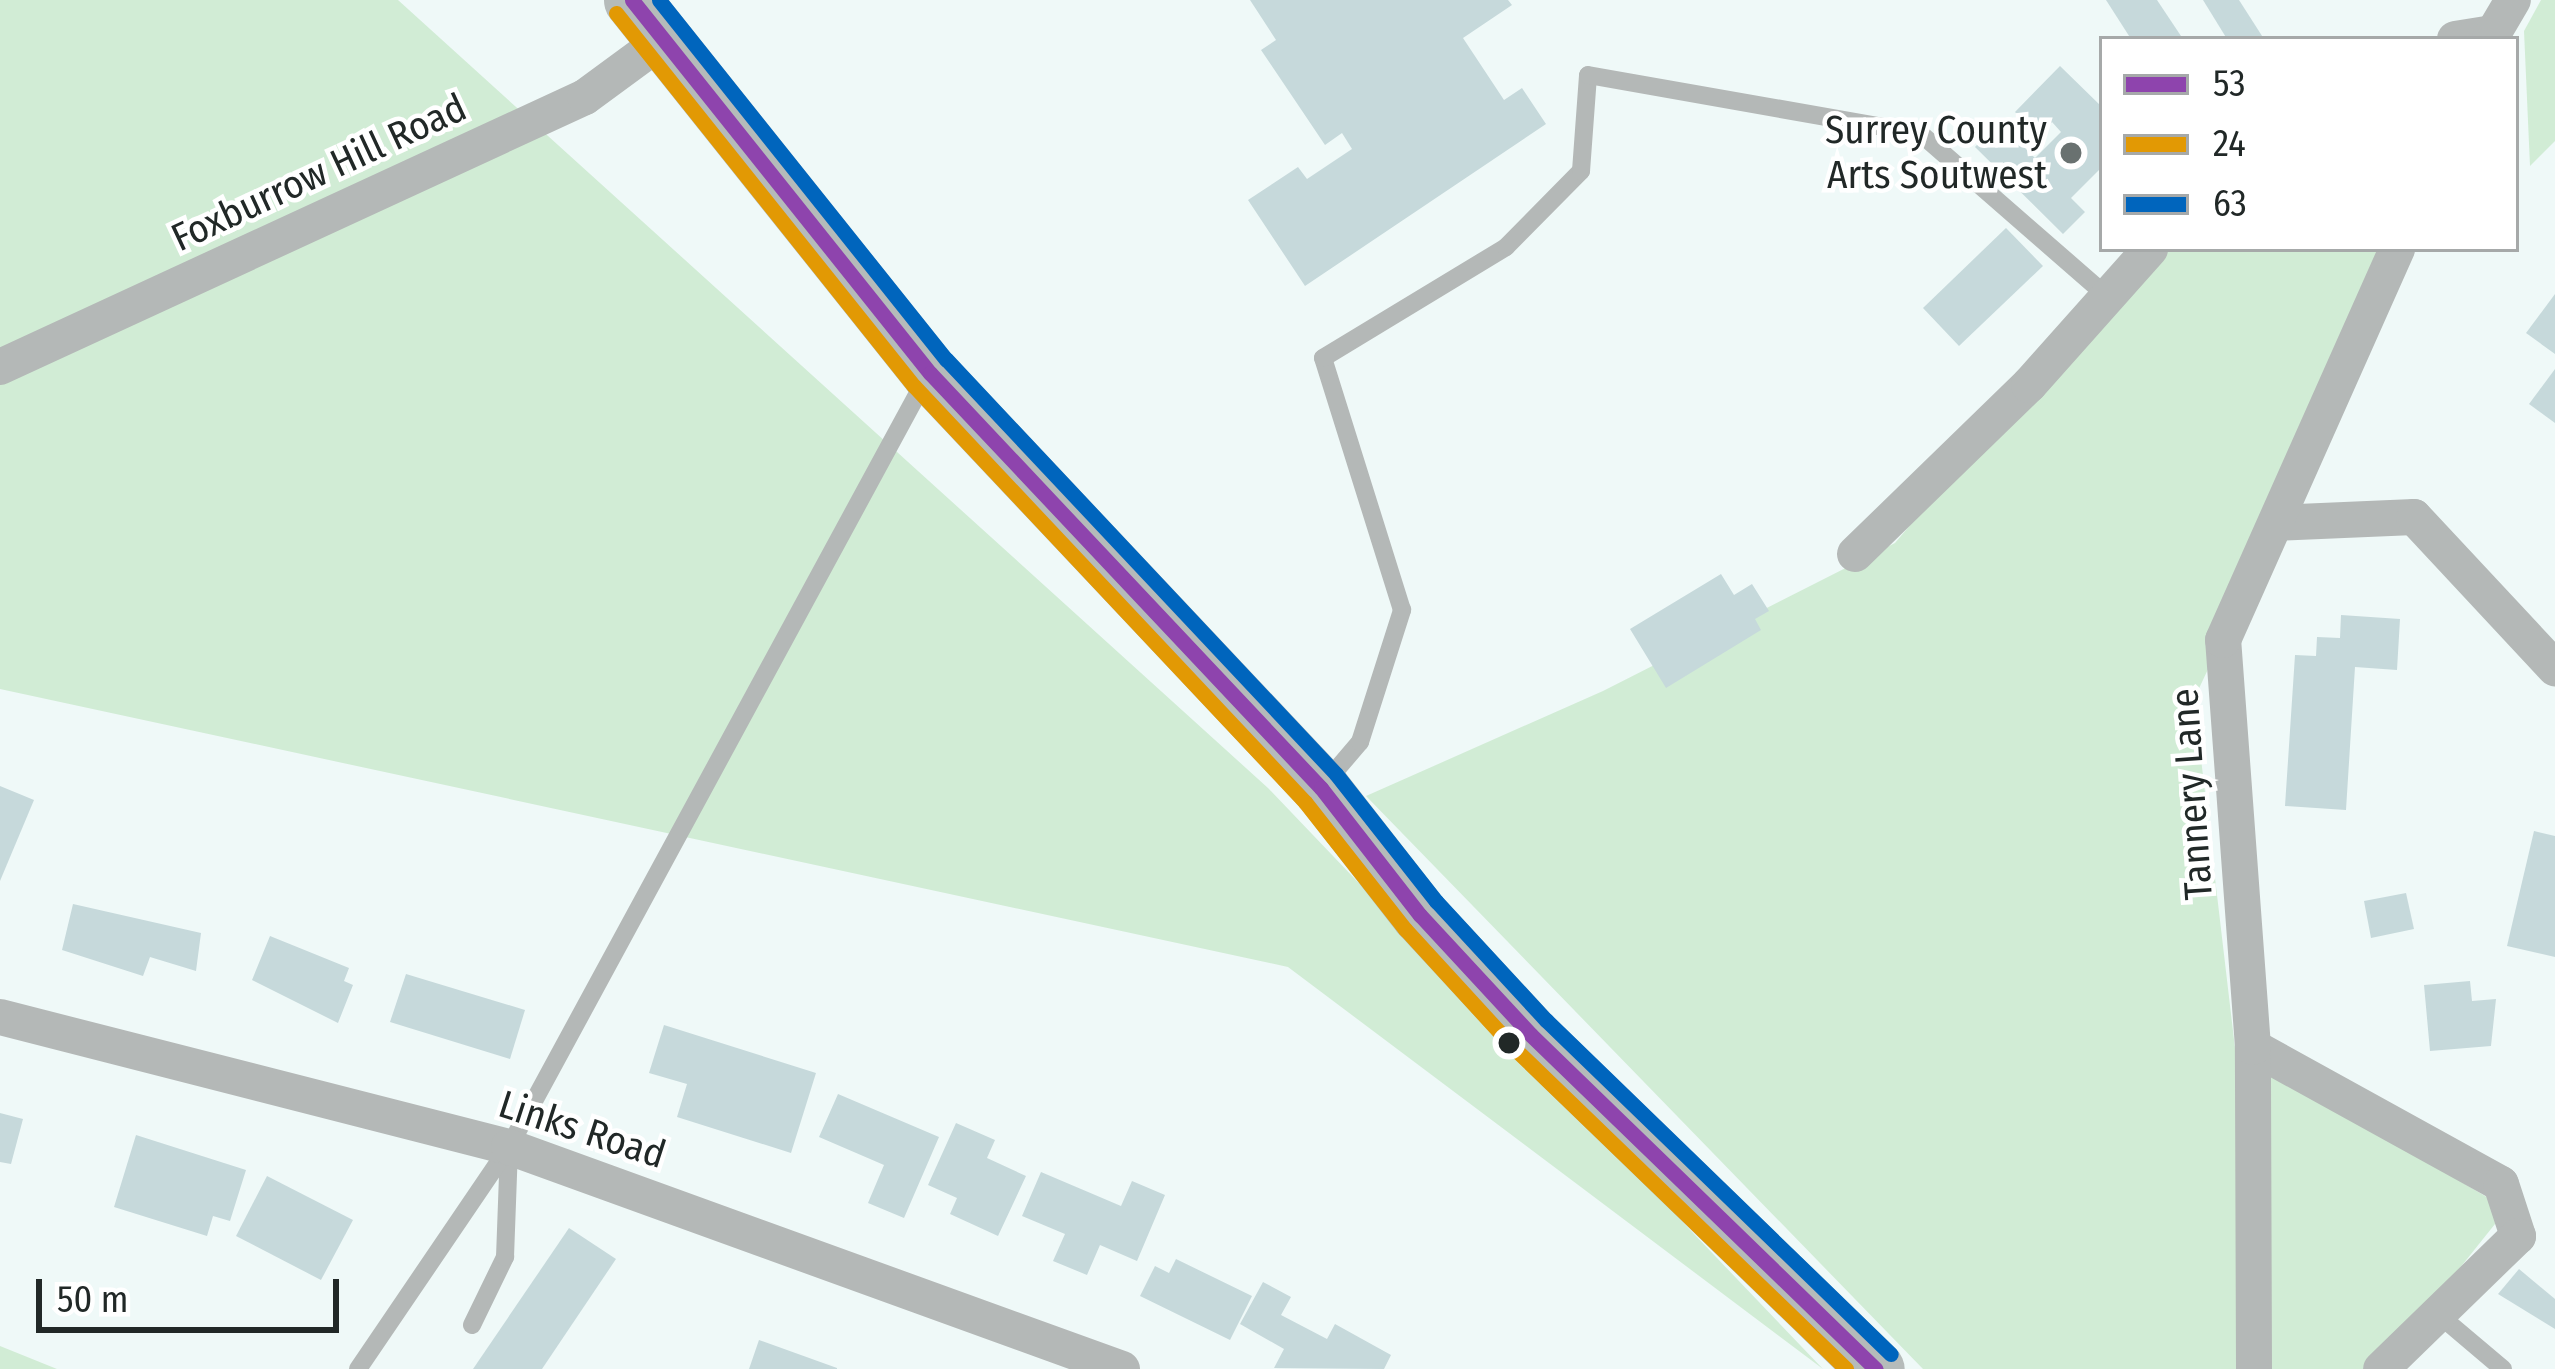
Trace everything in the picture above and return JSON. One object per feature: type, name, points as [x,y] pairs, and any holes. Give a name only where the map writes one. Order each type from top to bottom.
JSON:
[{"type":"main road","points":[[648,20],[930,373],[1321,788],[1531,1035],[1876,1369]]},
{"type":"street","points":[[2492,36],[2513,0]]},
{"type":"street","name":"Foxburrow Hill Road","points":[[0,367],[585,97],[648,20]]},
{"type":"street","points":[[1855,554],[2147,252]]},
{"type":"street","name":"Tannery Lane","points":[[2254,1369],[2253,1047],[2224,640],[2396,252]]},
{"type":"street","points":[[2276,523],[2414,517],[2555,668]]},
{"type":"street","name":"Links Road","points":[[0,1017],[509,1147],[1122,1369]]},
{"type":"street","points":[[2253,1047],[2501,1184],[2518,1236],[2381,1369]]},
{"type":"lane","points":[[1321,788],[1360,742],[1402,610],[1323,358],[1506,248],[1581,171],[1588,75],[1921,134],[2108,296]]},
{"type":"lane","points":[[358,1369],[509,1147],[930,373]]},
{"type":"lane","points":[[472,1325],[506,1257],[509,1147]]},
{"type":"lane","points":[[2438,1314],[2503,1369]]},
{"type":"green space","points":[[0,0],[398,0],[1268,788],[1823,1369],[1288,967],[0,689]]},
{"type":"green space","points":[[2541,0],[2555,0],[2555,141],[2530,166],[2524,31]]},
{"type":"green space","points":[[2141,252],[2405,252],[2194,699],[2235,1048],[2507,1209],[2379,1369],[1923,1369],[1366,796],[1603,691],[1895,543]]},
{"type":"green space","points":[[0,1346],[57,1369],[0,1369]]},
{"type":"building","points":[[1250,0],[1508,0],[1512,5],[1463,38],[1504,100],[1522,88],[1546,124],[1305,286],[1248,200],[1298,167],[1307,179],[1352,149],[1342,133],[1325,145],[1261,50],[1276,40]]},
{"type":"building","points":[[2106,0],[2157,0],[2181,36],[2129,36]]},
{"type":"building","points":[[2203,0],[2239,0],[2262,36],[2225,36]]},
{"type":"building","name":"Surrey County Arts Soutwest","points":[[2060,66],[2099,104],[2099,170],[2071,198],[2085,212],[2063,234],[1975,147],[1999,122],[2035,158],[2061,132],[2052,122],[2039,136],[2015,112]]},
{"type":"building","points":[[2006,228],[2043,266],[1959,346],[1923,308]]},
{"type":"building","points":[[2555,294],[2555,354],[2526,333]]},
{"type":"building","points":[[2555,369],[2555,423],[2529,404]]},
{"type":"building","points":[[1721,574],[1734,595],[1752,584],[1769,611],[1755,619],[1761,630],[1666,688],[1630,629]]},
{"type":"building","points":[[2341,615],[2400,619],[2397,670],[2355,667],[2346,810],[2285,806],[2295,655],[2316,656],[2317,637],[2340,638]]},
{"type":"building","points":[[0,786],[34,800],[0,881]]},
{"type":"building","points":[[2534,831],[2555,836],[2555,957],[2507,946]]},
{"type":"building","points":[[2406,893],[2414,929],[2371,938],[2364,901]]},
{"type":"building","points":[[73,904],[201,933],[196,971],[150,957],[143,976],[62,950]]},
{"type":"building","points":[[270,936],[349,968],[344,981],[353,985],[338,1023],[252,980]]},
{"type":"building","points":[[406,974],[525,1010],[510,1059],[390,1022]]},
{"type":"building","points":[[2470,981],[2472,1001],[2496,999],[2491,1046],[2430,1051],[2424,985]]},
{"type":"building","points":[[664,1025],[816,1073],[791,1153],[677,1117],[687,1084],[649,1073]]},
{"type":"building","points":[[838,1094],[939,1137],[904,1218],[868,1203],[884,1165],[819,1137]]},
{"type":"building","points":[[0,1113],[23,1119],[11,1164],[0,1162]]},
{"type":"building","points":[[956,1123],[995,1140],[987,1158],[1026,1176],[998,1236],[950,1214],[957,1198],[928,1185]]},
{"type":"building","points":[[136,1135],[246,1170],[230,1221],[213,1216],[207,1236],[114,1207]]},
{"type":"building","points":[[1041,1172],[1121,1206],[1132,1181],[1165,1195],[1137,1261],[1100,1245],[1087,1275],[1053,1261],[1065,1234],[1022,1216]]},
{"type":"building","points":[[267,1176],[353,1220],[321,1280],[236,1236]]},
{"type":"building","points":[[569,1228],[616,1259],[542,1369],[473,1369]]},
{"type":"building","points":[[1176,1259],[1252,1296],[1230,1340],[1140,1296],[1155,1266],[1169,1273]]},
{"type":"building","points":[[2519,1269],[2555,1299],[2555,1329],[2498,1294]]},
{"type":"building","points":[[1263,1282],[1291,1297],[1281,1315],[1327,1339],[1335,1324],[1391,1355],[1384,1369],[1274,1368],[1284,1349],[1240,1324]]},
{"type":"building","points":[[759,1340],[837,1368],[837,1369],[749,1369]]},
{"type":"transit line","name":"53","points":[[632,0],[930,373],[1321,788],[1420,915],[1531,1035],[1876,1369]]},
{"type":"transit line","name":"63","points":[[659,0],[946,359],[1336,774],[1436,901],[1546,1020],[1891,1354]]},
{"type":"transit line","name":"24","points":[[616,13],[914,386],[1305,802],[1405,929],[1516,1050],[1846,1369]]},
{"type":"place","name":"Surrey County Arts Soutwest","points":[[2071,153]]}]
